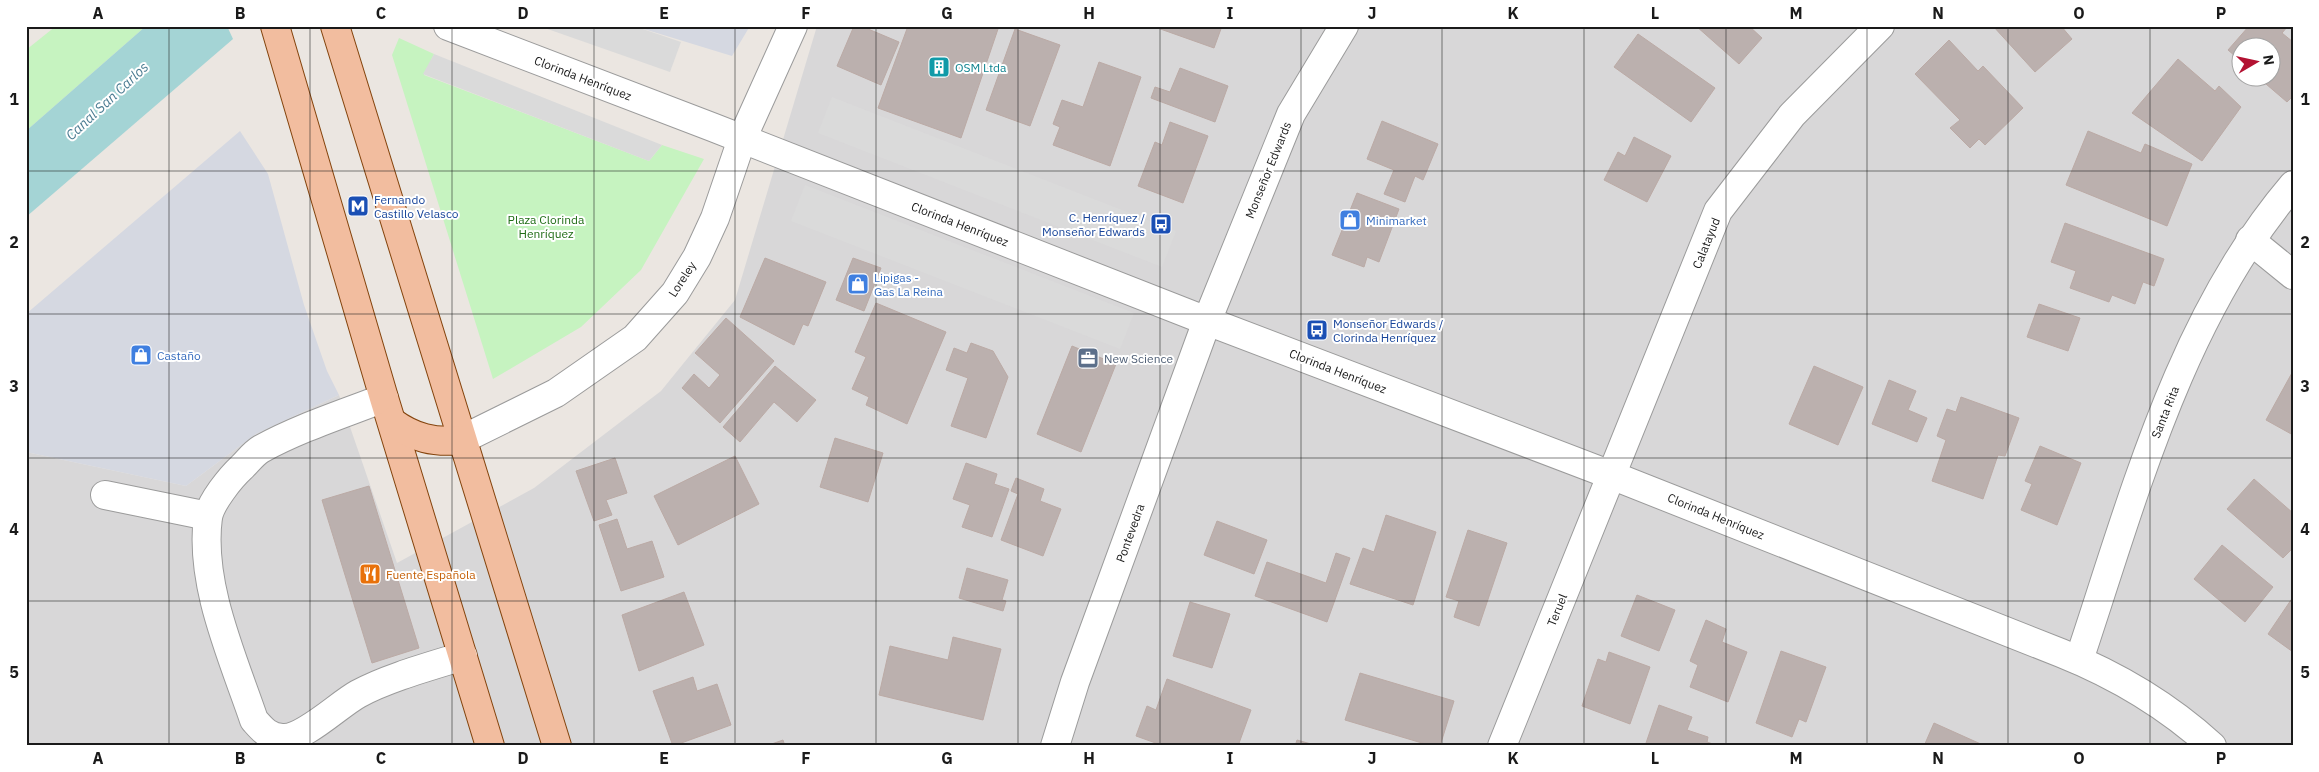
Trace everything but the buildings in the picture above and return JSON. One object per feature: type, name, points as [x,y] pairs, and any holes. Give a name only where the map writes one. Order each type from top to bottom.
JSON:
[{"type":"main road","points":[[275,26],[388,410],[490,746]]},
{"type":"main road","points":[[335,26],[461,440],[558,746]]},
{"type":"main road","points":[[388,410],[420,438],[436,441],[461,440]]},
{"type":"street","name":"Clorinda Henríquez","points":[[448,26],[1207,321],[1611,475],[2078,660],[2124,682],[2166,709],[2212,746]]},
{"type":"street","name":"Loreley","points":[[461,440],[556,393],[635,338],[675,293],[697,257],[715,218],[742,139],[793,26]]},
{"type":"street","name":"Monseñor Edwards","points":[[1207,321],[1291,114],[1344,26]]},
{"type":"street","name":"Calatayud","points":[[1611,475],[1718,211],[1792,115],[1880,26]]},
{"type":"street","name":"Santa Rita","points":[[2078,660],[2139,480],[2168,402],[2202,326],[2250,240],[2293,185]]},
{"type":"street","points":[[2250,240],[2293,275]]},
{"type":"street","name":"Pontevedra","points":[[1055,746],[1075,682],[1207,321]]},
{"type":"street","points":[[388,410],[322,422],[260,450],[234,474],[221,492],[208,516],[208,560],[216,608],[254,720],[265,733],[283,738],[305,731],[358,694],[421,669],[463,656]]},
{"type":"street","name":"Teruel","points":[[1502,746],[1611,475]]},
{"type":"street","points":[[105,495],[208,516]]},
{"type":"shaded area","points":[[539,26],[634,26],[681,42],[670,72]]},
{"type":"shaded area","points":[[634,26],[750,26],[732,56]]},
{"type":"shaded area","points":[[817,26],[2293,26],[2293,746],[26,746],[26,452],[186,486],[256,434],[339,395],[397,563],[534,488],[661,391],[735,300]]},
{"type":"shaded area","points":[[434,54],[662,145],[649,161],[423,74]]},
{"type":"shaded area","points":[[832,97],[1176,231],[1162,267],[818,133]]},
{"type":"shaded area","points":[[240,131],[268,174],[304,305],[327,371],[339,395],[256,434],[186,486],[26,452],[26,314]]},
{"type":"shaded area","points":[[805,185],[1134,313],[1120,349],[791,221]]},
{"type":"green space","points":[[56,26],[146,26],[26,131],[26,50]]},
{"type":"green space","name":"Plaza Clorinda Henríquez","points":[[399,38],[434,54],[424,75],[649,161],[662,145],[704,159],[641,270],[581,327],[493,379],[392,55]]},
{"type":"water","name":"Canal San Carlos","points":[[146,26],[227,26],[233,39],[26,217],[26,131]]},
{"type":"place","name":"OSM Ltda","points":[[939,67]]},
{"type":"place","name":"Fernando Castillo Velasco","points":[[358,206]]},
{"type":"place","name":"Minimarket","points":[[1350,220]]},
{"type":"place","name":"C. Henríquez / Monseñor Edwards","points":[[1161,224]]},
{"type":"place","name":"Lipigas - Gas La Reina","points":[[858,284]]},
{"type":"place","name":"Monseñor Edwards / Clorinda Henríquez","points":[[1317,330]]},
{"type":"place","name":"Castaño","points":[[141,355]]},
{"type":"place","name":"New Science","points":[[1088,358]]},
{"type":"place","name":"Fuente Española","points":[[370,574]]}]
